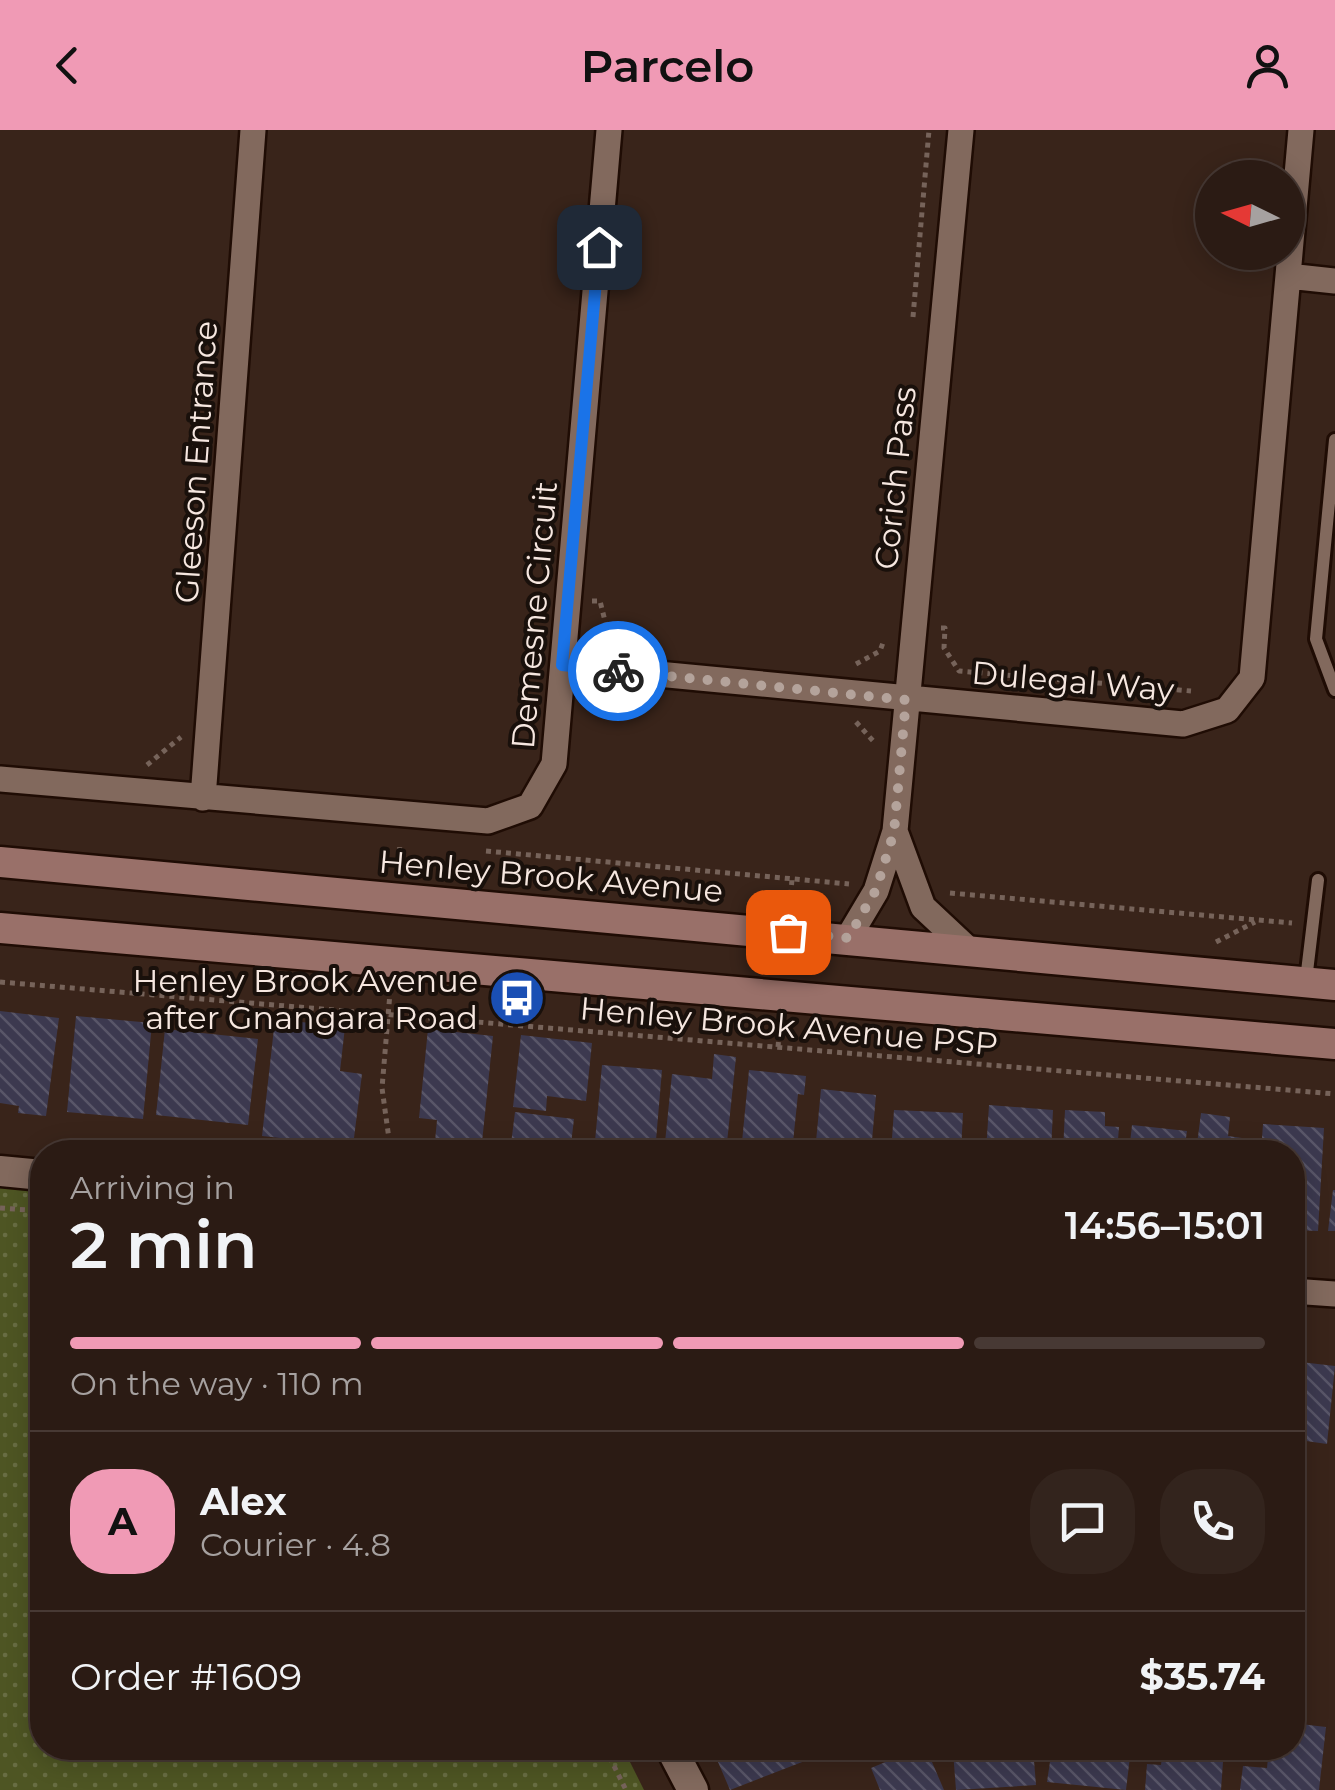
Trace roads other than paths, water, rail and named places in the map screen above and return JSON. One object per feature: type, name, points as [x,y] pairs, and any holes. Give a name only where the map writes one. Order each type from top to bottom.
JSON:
[{"type":"main road","name":"Henley Brook Avenue","points":[[0,862],[1320,984]]},
{"type":"main road","points":[[0,928],[1335,1044]]},
{"type":"street","name":"Gleeson Entrance","points":[[204,798],[252,130]]},
{"type":"street","name":"Demesne Circuit","points":[[0,779],[488,821],[530,806],[554,764],[610,130]]},
{"type":"street","name":"Corich Pass","points":[[848,938],[876,890],[894,832],[962,130]]},
{"type":"street","name":"Dulegal Way","points":[[562,665],[1183,724],[1227,710],[1252,678],[1301,130]]},
{"type":"street","points":[[1288,276],[1335,280]]},
{"type":"street","name":"Corich Pass","points":[[894,832],[916,890],[947,933],[969,950]]},
{"type":"street","points":[[0,1171],[30,1173]]},
{"type":"street","points":[[1305,1292],[1335,1294]]},
{"type":"street","points":[[677,1760],[693,1790]]},
{"type":"lane","points":[[1335,440],[1316,640],[1335,690]]},
{"type":"lane","points":[[1318,880],[1312,925],[1320,984]]},
{"type":"place","name":"Henley Brook Avenue after Gnangara Road","points":[[517,998]]}]
